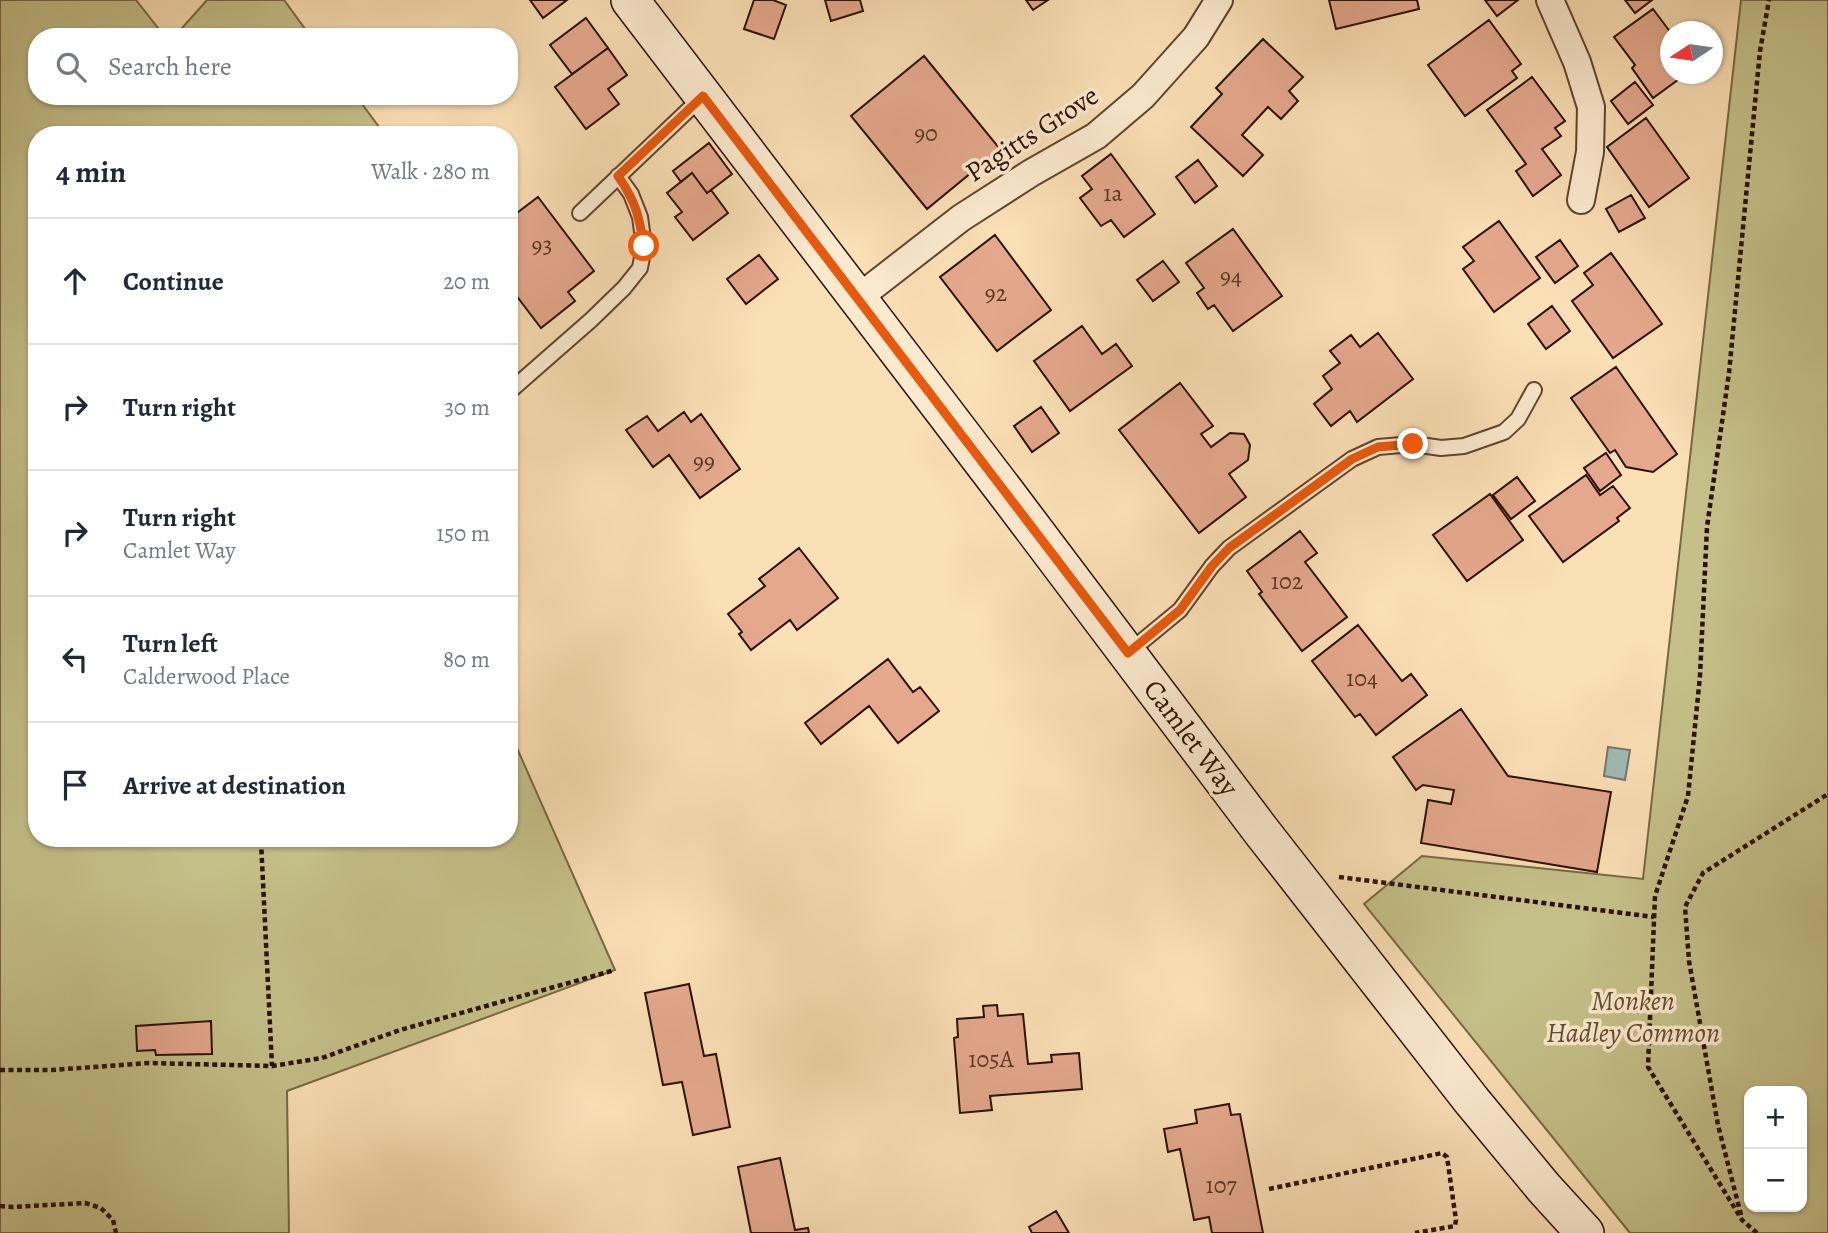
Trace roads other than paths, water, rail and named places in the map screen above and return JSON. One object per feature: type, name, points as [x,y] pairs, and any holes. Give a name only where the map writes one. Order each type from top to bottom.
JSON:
[{"type":"street","name":"Camlet Way","points":[[630,0],[1293,871],[1472,1101],[1585,1233]]},
{"type":"street","name":"Pagitts Grove","points":[[858,298],[961,218],[1031,173],[1096,136],[1143,96],[1196,37],[1219,0]]},
{"type":"street","points":[[1550,0],[1577,62],[1591,107],[1590,152],[1581,200]]},
{"type":"lane","points":[[580,213],[703,96]]},
{"type":"lane","points":[[518,384],[592,320],[640,268],[644,246],[640,217],[631,194],[618,176]]},
{"type":"lane","points":[[1128,653],[1180,610],[1212,566],[1229,548],[1352,459],[1378,447],[1413,444],[1441,448],[1464,446],[1504,432],[1518,419],[1534,390]]},
{"type":"water","points":[[1608,747],[1630,750],[1625,780],[1604,776]]},
{"type":"park label","name":"Monken Hadley Common","points":[[1633,1017]]}]
